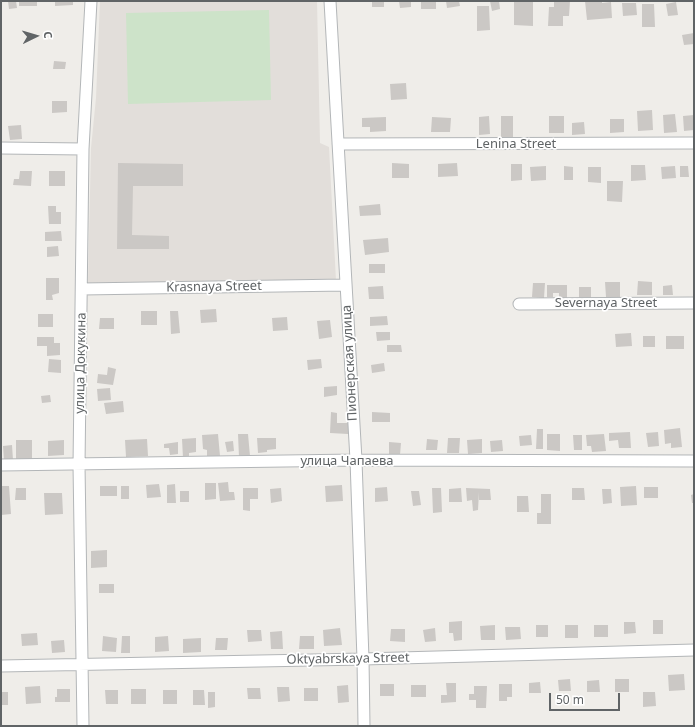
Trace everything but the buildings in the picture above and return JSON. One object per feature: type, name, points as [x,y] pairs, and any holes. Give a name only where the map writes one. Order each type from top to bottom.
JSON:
[{"type":"street","name":"улица Докукина","points":[[83,726],[79,465],[83,149],[91,1]]},
{"type":"street","name":"Пионерская улица","points":[[330,1],[356,460],[364,726]]},
{"type":"street","name":"Lenina Street","points":[[338,144],[694,143]]},
{"type":"street","points":[[1,148],[83,149]]},
{"type":"street","name":"Krasnaya Street","points":[[82,289],[346,285]]},
{"type":"street","name":"Severnaya Street","points":[[519,304],[694,303]]},
{"type":"street","name":"улица Чапаева","points":[[1,465],[356,460],[694,461]]},
{"type":"street","name":"Oktyabrskaya Street","points":[[1,666],[363,659],[694,650]]},
{"type":"shaded area","points":[[100,1],[317,1],[320,143],[329,147],[336,281],[88,283],[91,148],[96,98]]},
{"type":"green space","points":[[269,10],[271,100],[128,104],[126,13]]}]
